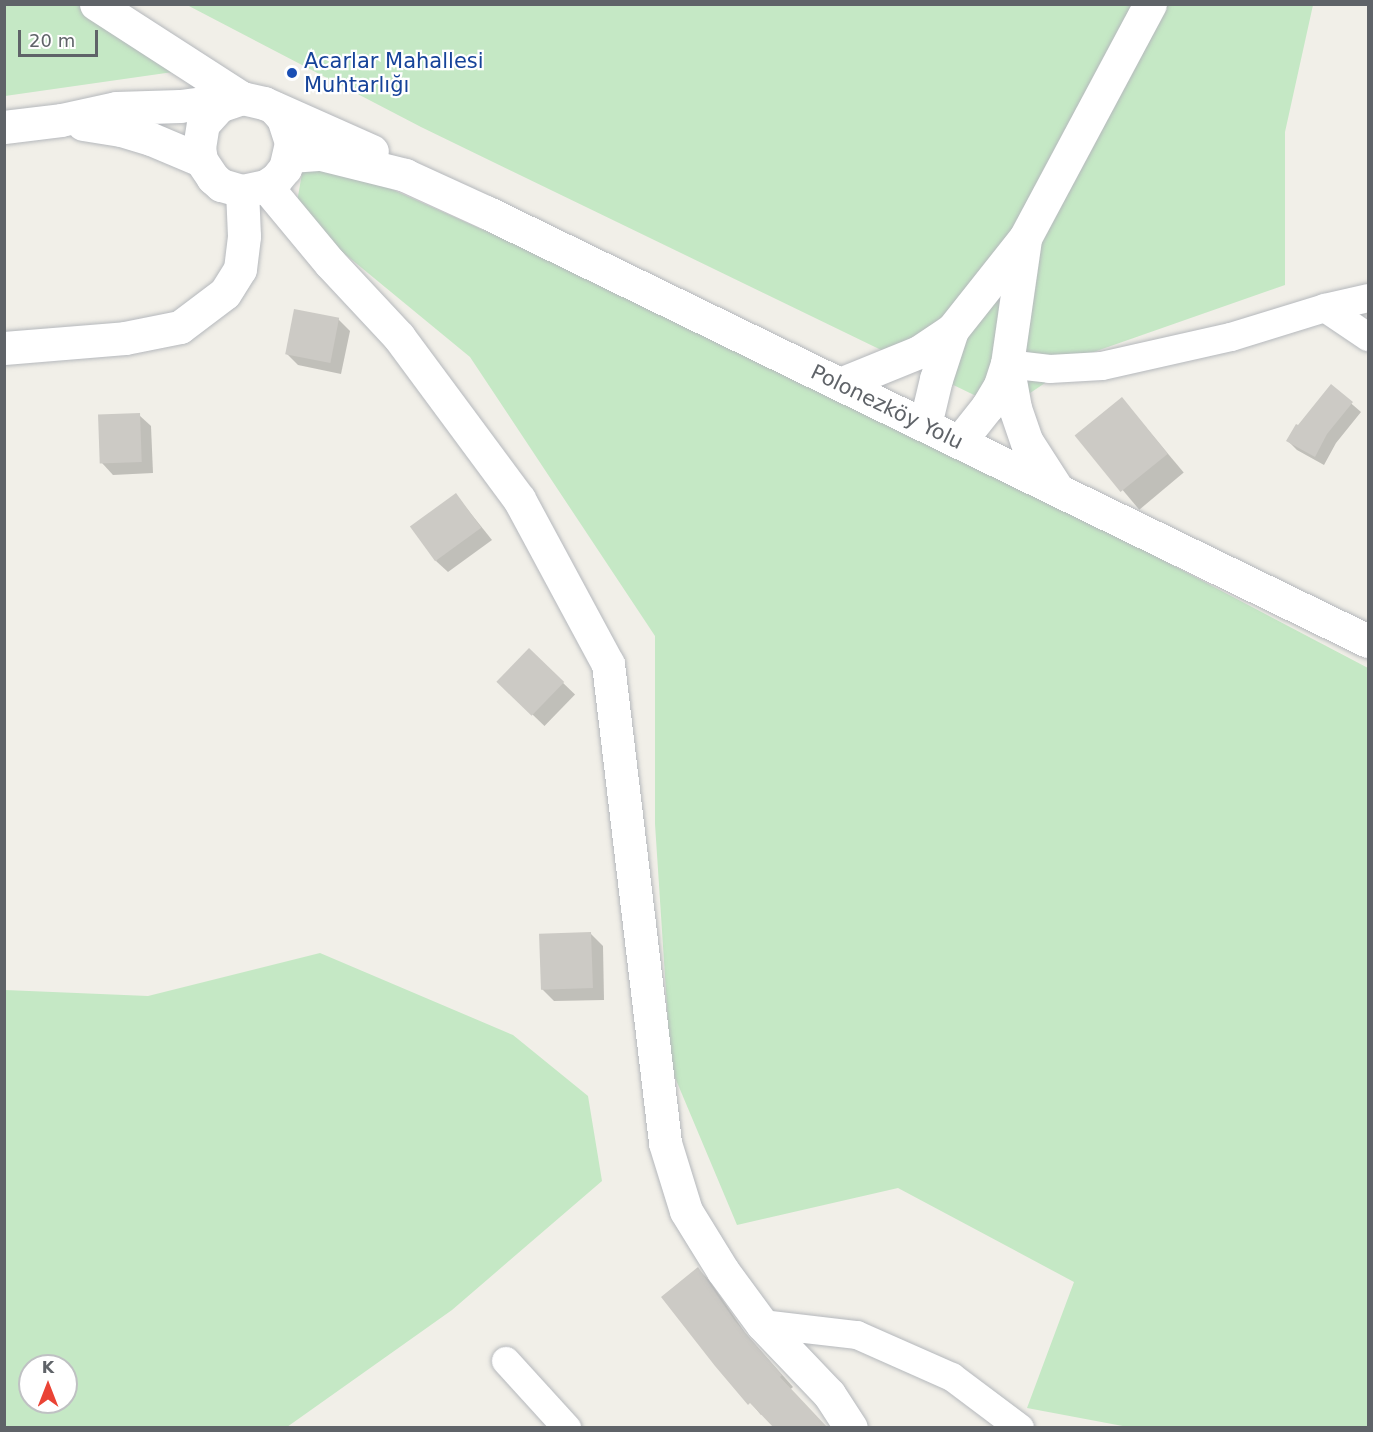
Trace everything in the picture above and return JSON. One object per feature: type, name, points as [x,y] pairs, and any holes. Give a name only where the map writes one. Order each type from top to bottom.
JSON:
[{"type":"street","points":[[96,4],[242,98]]},
{"type":"street","points":[[840,384],[920,352],[952,330],[1025,238],[1150,4]]},
{"type":"street","points":[[242,98],[219,106],[206,119],[200,136],[201,160],[206,170],[221,185],[254,188],[276,179],[290,156],[289,130],[274,108]]},
{"type":"street","points":[[4,127],[61,120],[116,108],[180,106],[242,98],[254,99],[368,148],[405,176]]},
{"type":"street","points":[[61,120],[121,130],[201,160]]},
{"type":"street","points":[[290,156],[321,154],[405,176]]},
{"type":"street","name":"Polonezköy Yolu","points":[[405,176],[486,212],[1056,487],[1368,641]]},
{"type":"street","points":[[4,348],[125,338],[180,327],[225,293],[240,268],[254,188]]},
{"type":"street","points":[[254,188],[330,263],[399,337],[519,499],[608,664],[665,1143],[686,1211],[723,1271],[762,1324],[830,1394],[851,1428]]},
{"type":"street","points":[[960,441],[987,407],[1000,385],[1007,364],[1025,238]]},
{"type":"street","points":[[1007,364],[1050,369],[1102,366],[1231,337],[1325,308],[1368,298]]},
{"type":"street","points":[[1325,308],[1368,337]]},
{"type":"street","points":[[925,425],[936,379],[952,330]]},
{"type":"street","points":[[1007,364],[1014,408],[1027,442],[1056,487]]},
{"type":"street","points":[[762,1324],[857,1335],[952,1377],[1020,1428]]},
{"type":"street","points":[[506,1361],[567,1428]]},
{"type":"green space","points":[[4,5],[93,5],[187,70],[5,96]]},
{"type":"green space","points":[[187,5],[1313,5],[1285,132],[1285,285],[1088,354],[1005,410],[421,127]]},
{"type":"green space","points":[[306,151],[828,384],[1368,668],[1368,1427],[1128,1427],[1027,1408],[1074,1282],[898,1188],[737,1225],[671,1068],[655,824],[655,636],[470,357],[295,213]]},
{"type":"green space","points":[[320,953],[513,1035],[588,1096],[602,1181],[452,1310],[287,1427],[5,1427],[5,990],[148,996]]},
{"type":"building","points":[[294,309],[339,318],[330,363],[285,354]]},
{"type":"building","points":[[1331,384],[1353,402],[1327,434],[1315,457],[1286,441],[1296,424],[1298,425]]},
{"type":"building","points":[[1122,397],[1168,454],[1121,492],[1075,435]]},
{"type":"building","points":[[140,413],[142,462],[100,463],[98,414]]},
{"type":"building","points":[[456,493],[481,528],[435,561],[410,527]]},
{"type":"building","points":[[529,648],[564,682],[532,716],[496,682]]},
{"type":"building","points":[[591,932],[593,988],[541,990],[539,934]]},
{"type":"building","points":[[698,1267],[735,1321],[782,1375],[780,1377],[828,1428],[774,1428],[750,1403],[748,1405],[715,1366],[661,1297]]},
{"type":"place","name":"Acarlar Mahallesi Muhtarlığı","points":[[292,73]]}]
